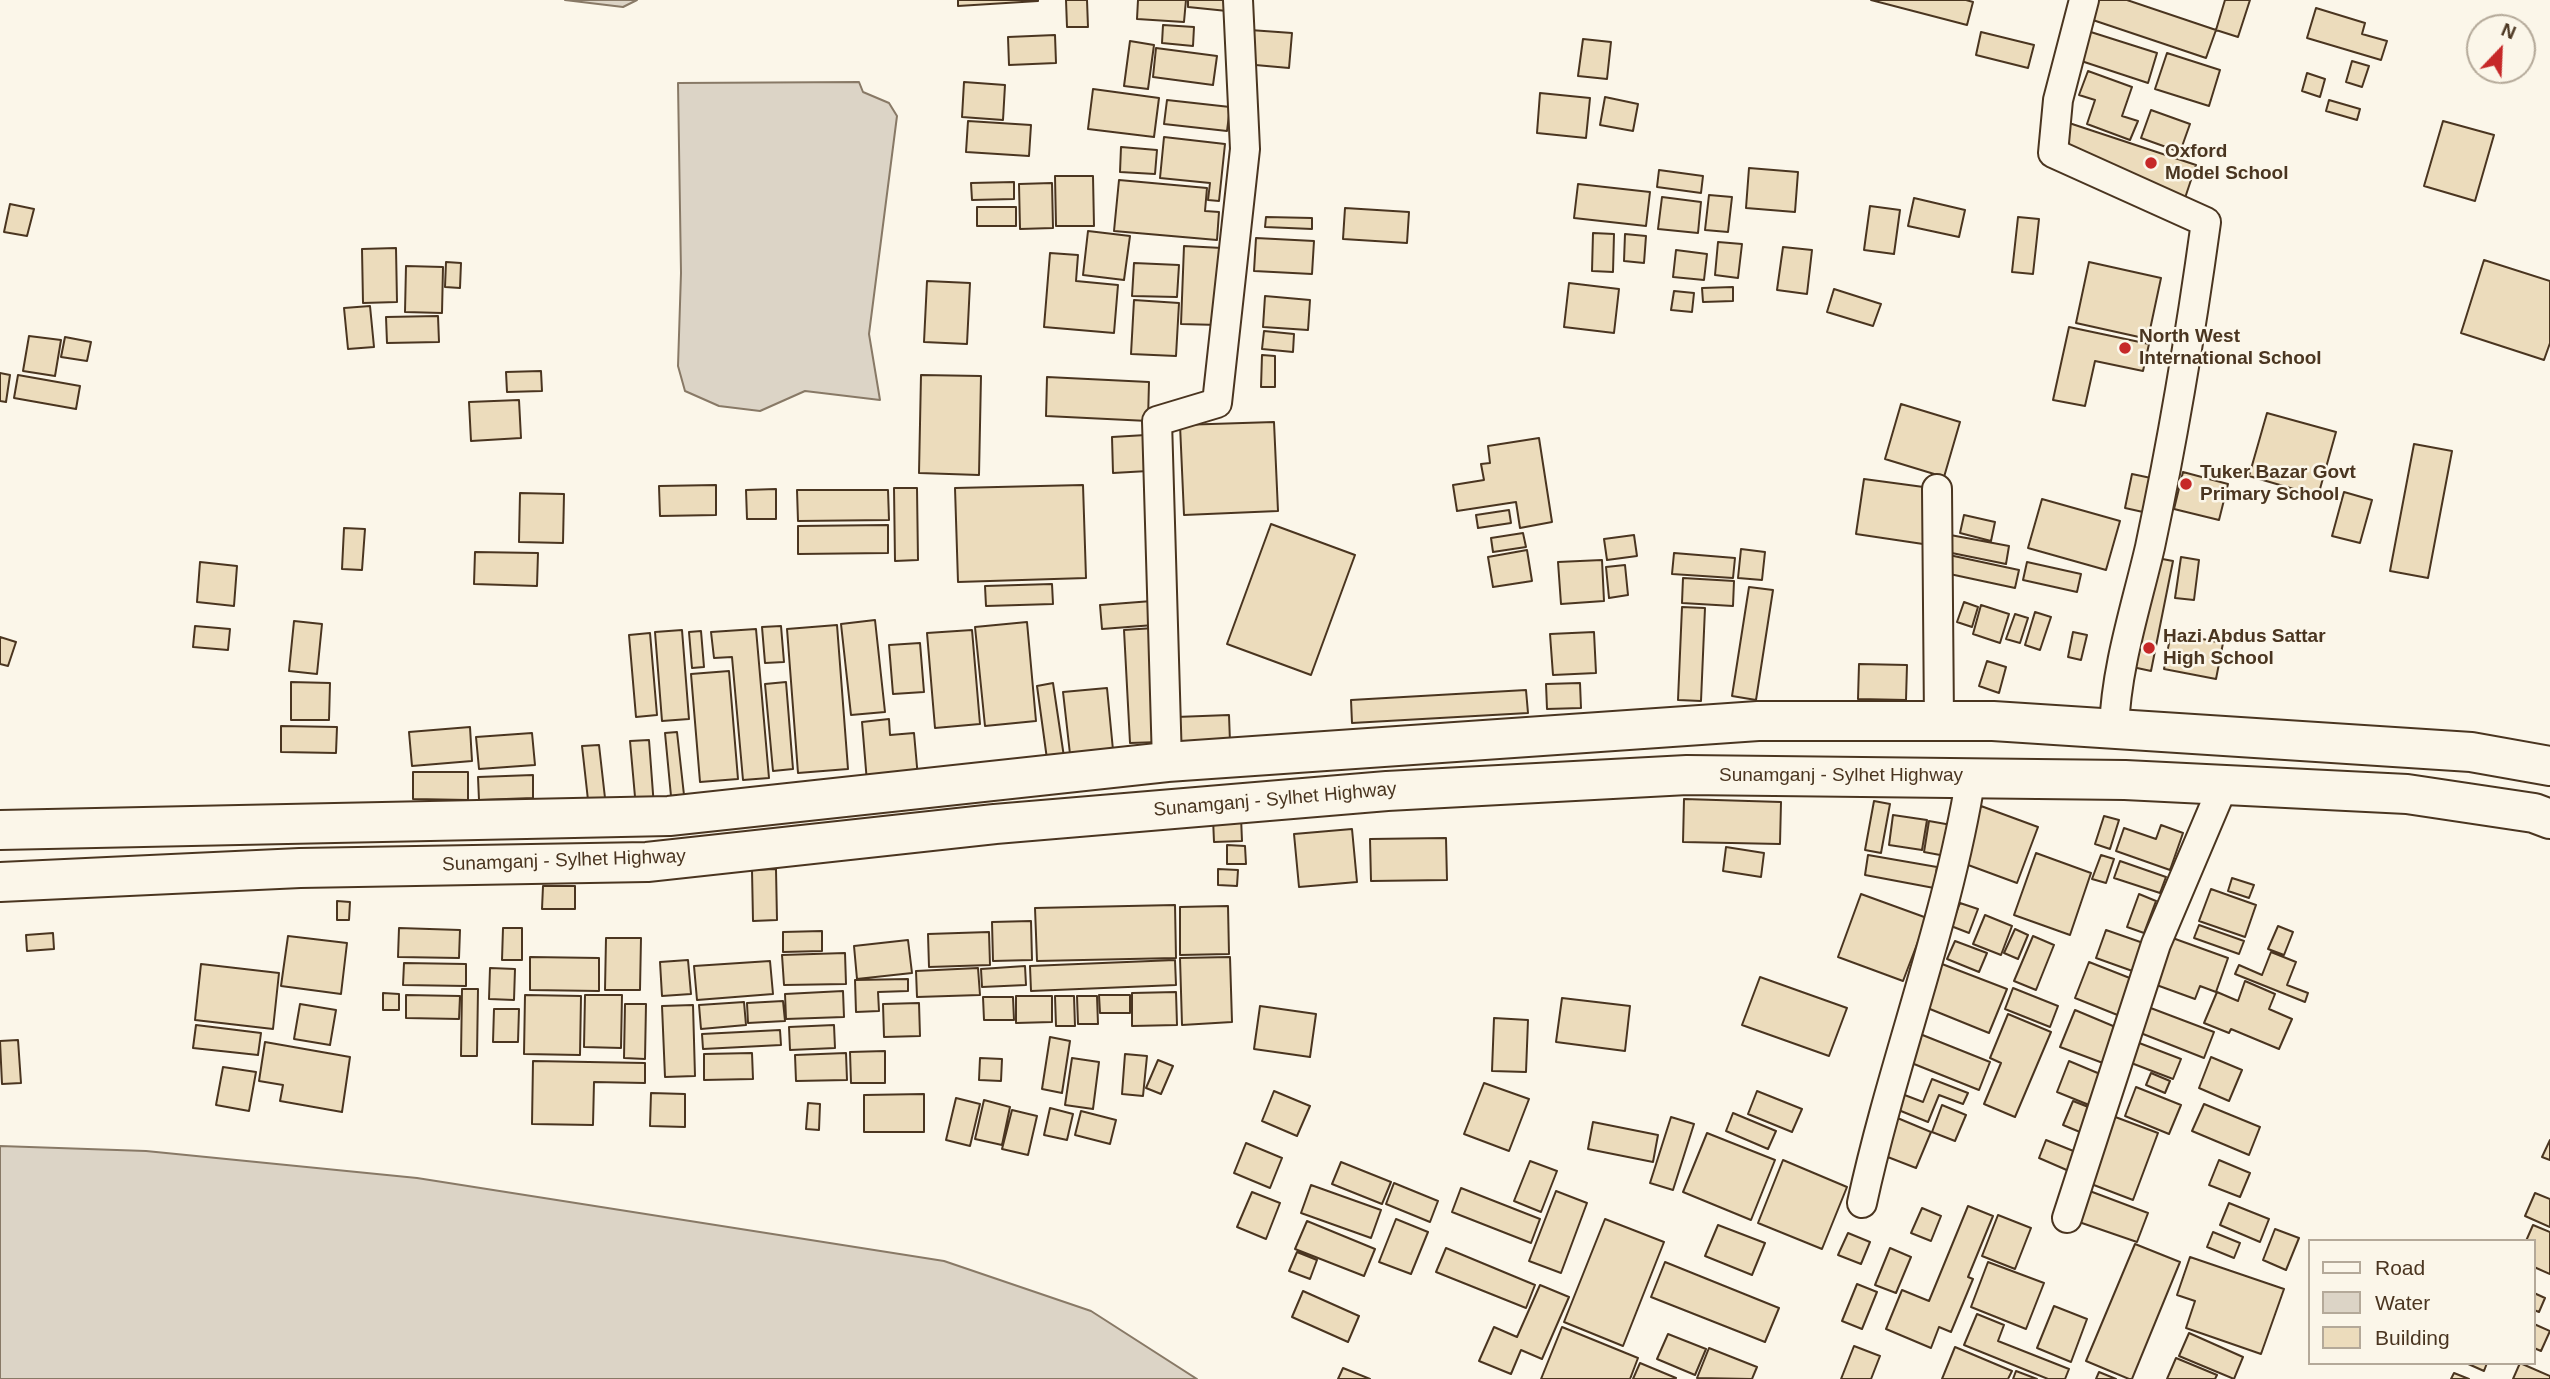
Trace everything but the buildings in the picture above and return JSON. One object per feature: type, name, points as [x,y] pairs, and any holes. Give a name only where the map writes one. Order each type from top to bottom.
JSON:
[{"type":"main road","points":[[3,830],[276,822],[669,816],[1167,762],[1758,721],[1993,721],[2471,752],[2550,766]]},
{"type":"main road","name":"Sunamganj - Sylhet Highway","points":[[0,881],[300,868],[647,862],[995,824],[1387,790],[1688,775],[1971,776],[2407,794],[2534,813],[2550,819]]},
{"type":"street","points":[[1167,762],[1157,421],[1217,403],[1245,149],[1238,0]]},
{"type":"street","points":[[2084,0],[2058,100],[2053,153],[2206,222],[2192,323],[2150,545],[2115,692],[2114,729]]},
{"type":"street","points":[[1937,489],[1939,721]]},
{"type":"street","points":[[1862,1203],[1881,1116],[1960,844],[1971,776]]},
{"type":"street","points":[[2067,1218],[2156,944],[2223,786]]},
{"type":"water","points":[[565,0],[637,0],[623,7]]},
{"type":"water","points":[[859,82],[863,92],[889,103],[897,116],[869,334],[880,400],[805,391],[760,411],[719,406],[685,391],[678,366],[681,273],[678,83]]},
{"type":"water","points":[[0,1146],[146,1151],[417,1178],[944,1261],[1091,1311],[1197,1379],[0,1379]]},
{"type":"place","name":"Oxford Model School","points":[[2151,163]]},
{"type":"place","name":"North West International School","points":[[2125,348]]},
{"type":"place","name":"Tuker Bazar Govt Primary School","points":[[2186,484]]},
{"type":"place","name":"Hazi Abdus Sattar High School","points":[[2149,648]]}]
